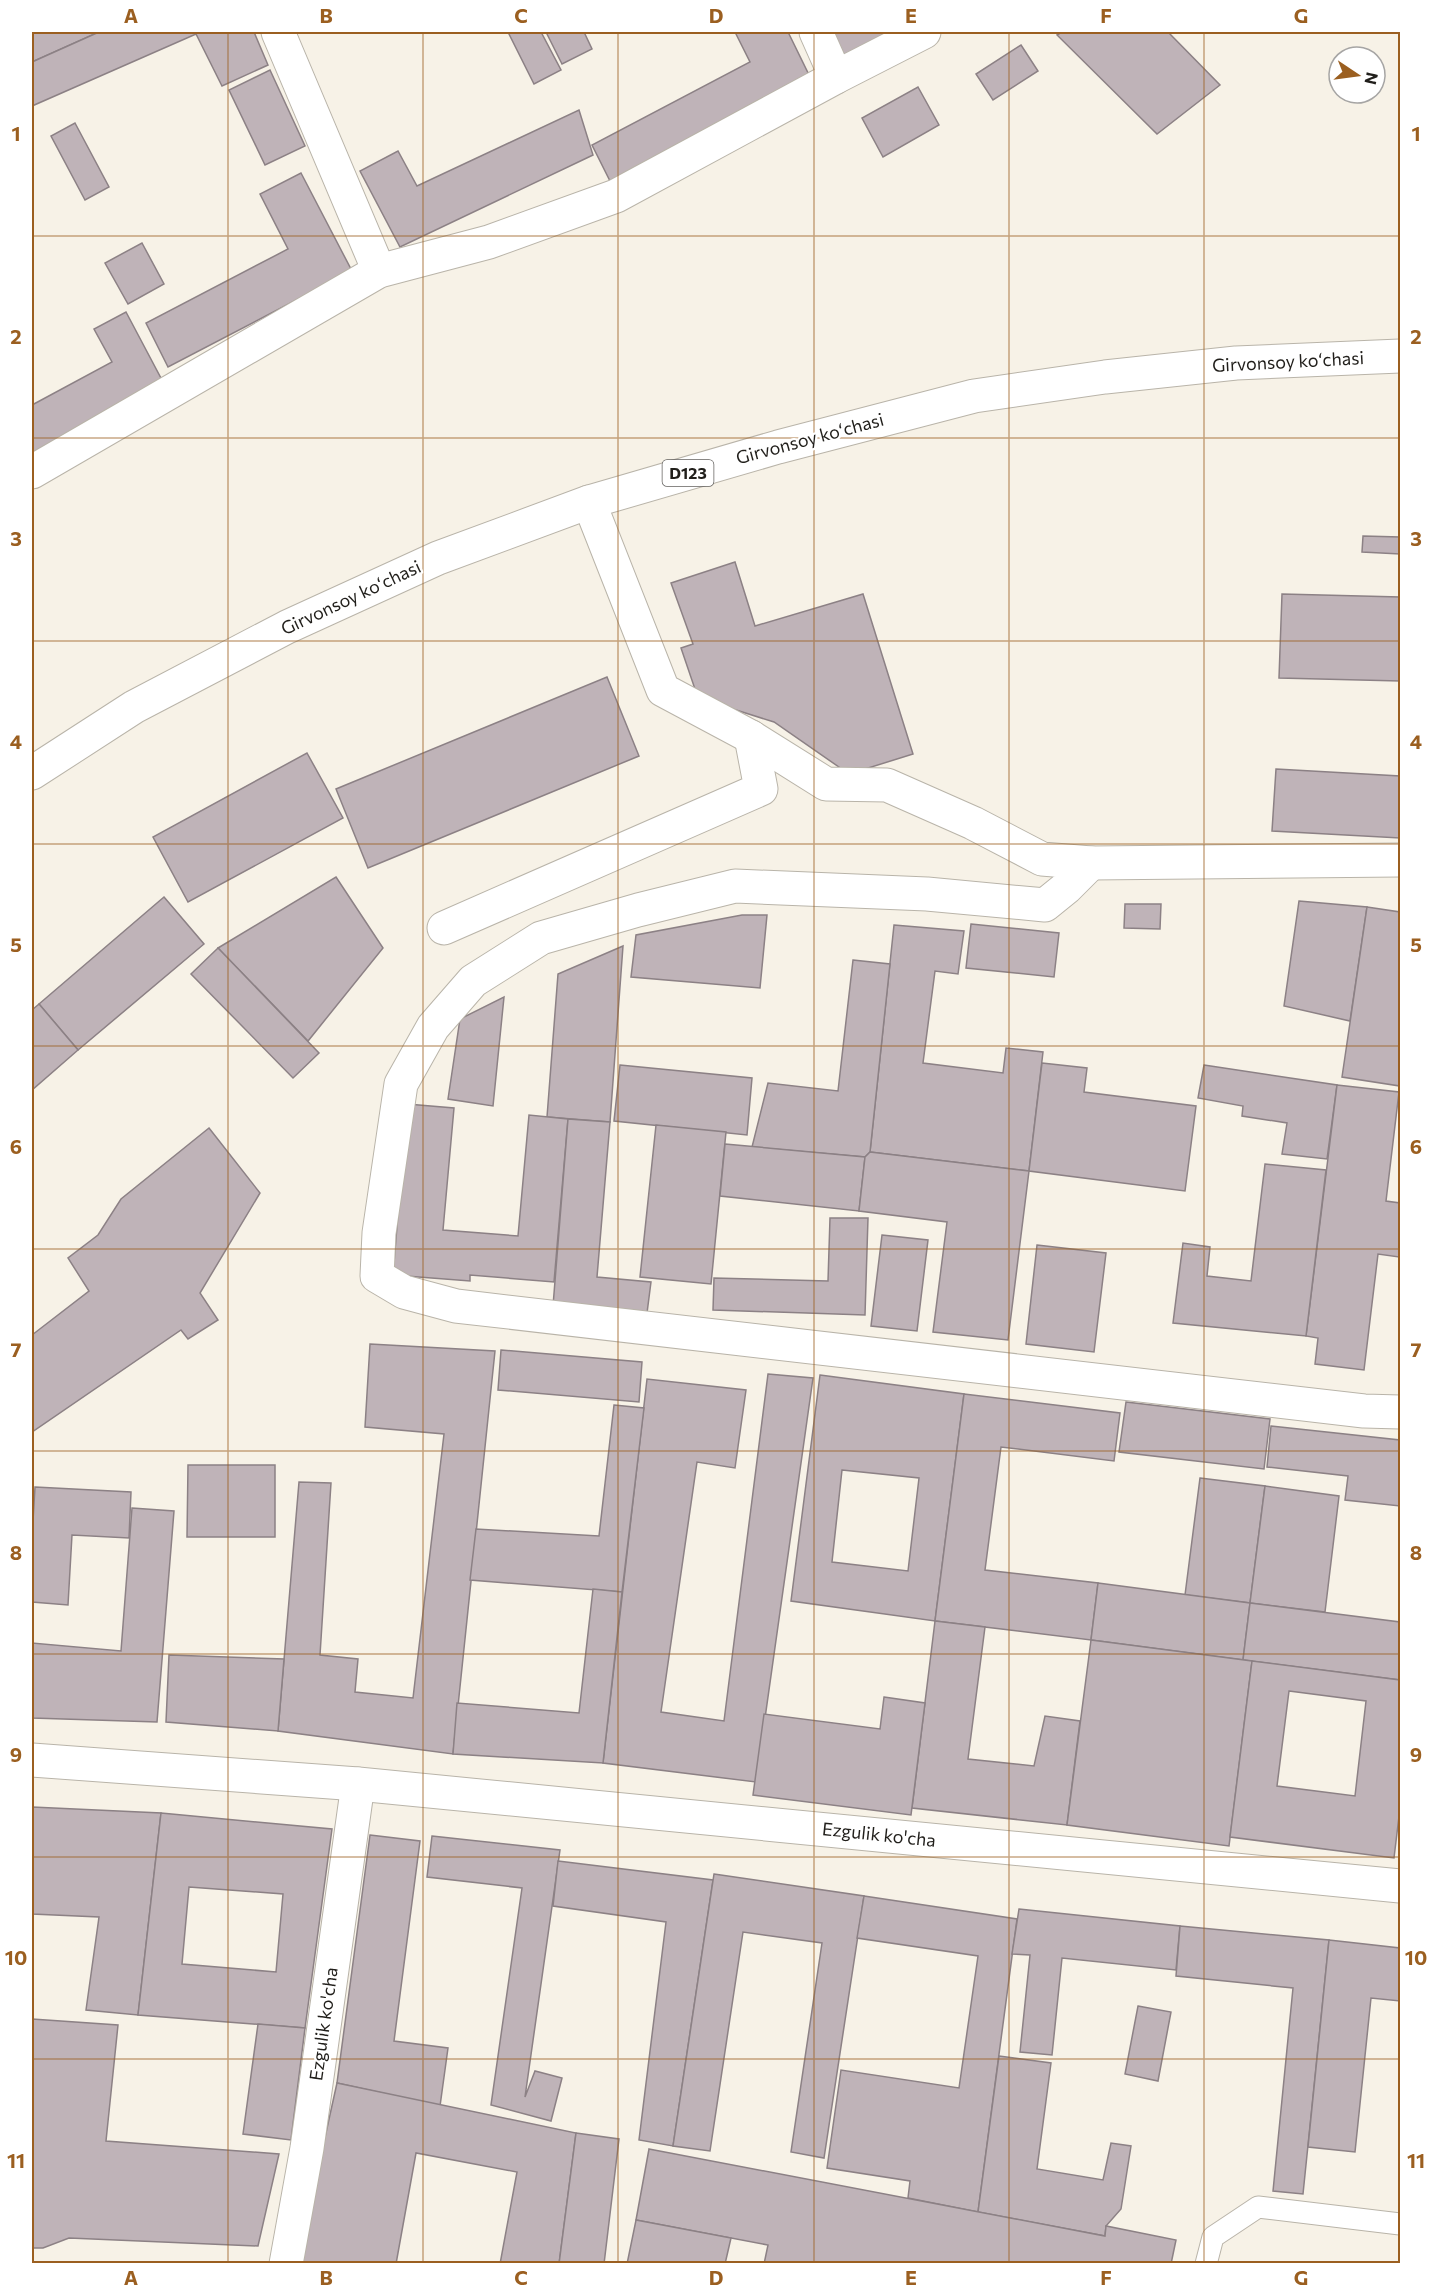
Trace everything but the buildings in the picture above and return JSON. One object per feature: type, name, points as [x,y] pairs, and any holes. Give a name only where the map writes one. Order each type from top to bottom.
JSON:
[{"type":"street","points":[[278,32],[378,271]]},
{"type":"street","points":[[816,32],[836,77]]},
{"type":"street","points":[[32,472],[378,271],[489,242],[616,196],[924,32]]},
{"type":"street","name":"Girvonsoy koʻchasi","points":[[32,773],[134,707],[287,627],[438,558],[589,502],[778,447],[974,396],[1105,376],[1236,363],[1401,356]]},
{"type":"street","points":[[589,502],[663,690],[751,737],[826,784],[887,785],[973,823],[1042,859],[1091,863],[1401,860]]},
{"type":"street","points":[[444,928],[761,789],[751,737]]},
{"type":"street","points":[[1091,863],[1045,905],[927,894],[735,886],[638,910],[541,938],[472,981],[433,1027],[401,1084],[379,1233],[377,1276],[404,1292],[456,1306],[1364,1411],[1401,1412]]},
{"type":"street","name":"Ezgulik ko'cha","points":[[32,1760],[358,1784],[1401,1886]]},
{"type":"street","name":"Ezgulik ko'cha","points":[[286,2264],[307,2148],[358,1784]]},
{"type":"lane","points":[[1206,2264],[1213,2237],[1258,2207],[1401,2224]]}]
